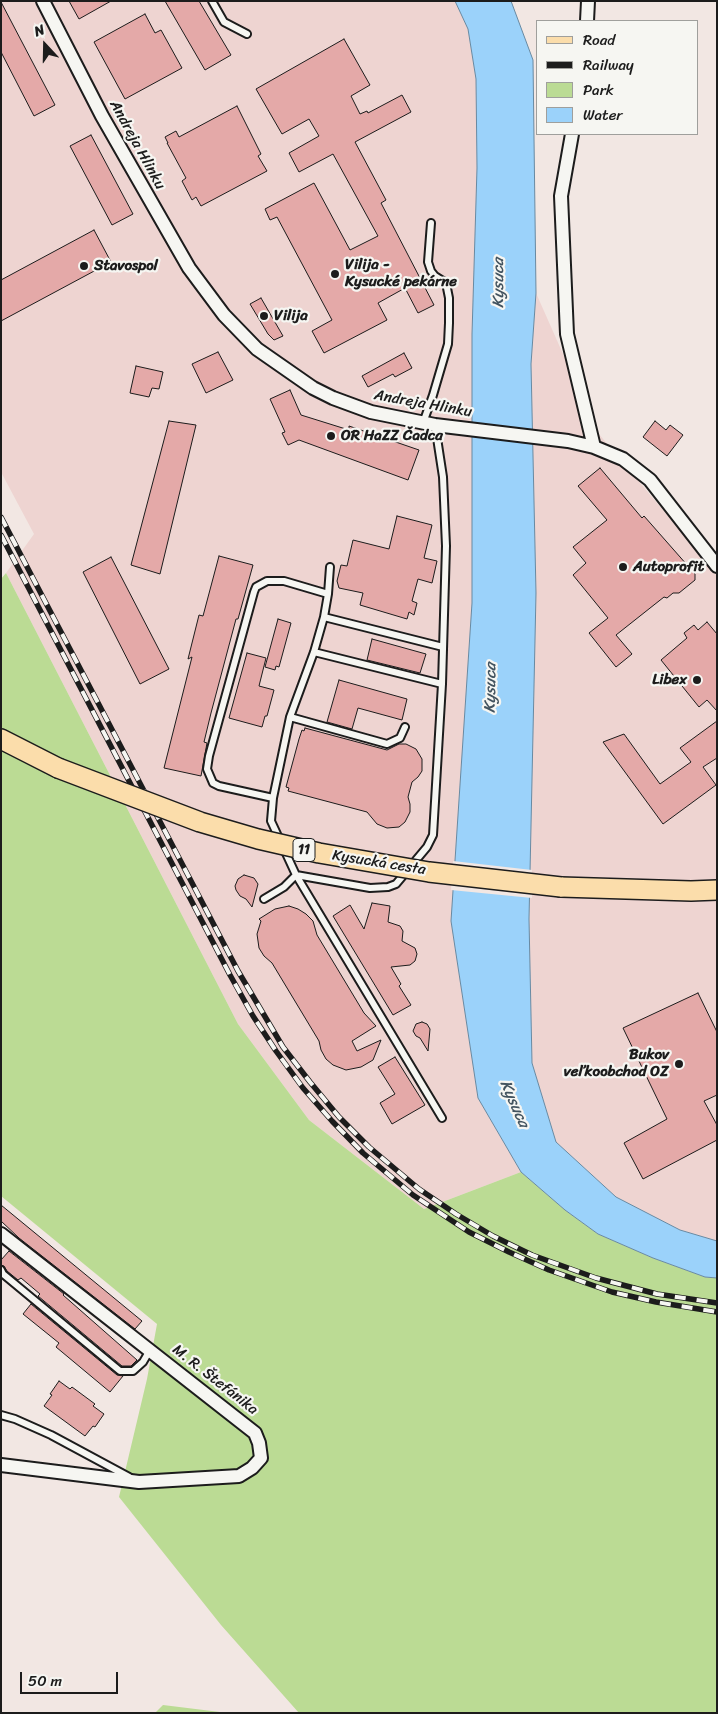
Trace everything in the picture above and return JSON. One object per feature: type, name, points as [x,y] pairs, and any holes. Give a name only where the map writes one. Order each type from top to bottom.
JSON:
[{"type":"main road","name":"Kysucká cesta","points":[[1,739],[58,768],[200,822],[258,839],[319,853],[383,865],[561,887],[717,890]]},
{"type":"street","name":"Andreja Hlinku","points":[[43,1],[102,116],[171,239],[206,293],[239,332],[273,362],[332,398],[371,412],[429,424],[568,442],[594,447],[623,459],[650,480],[717,566]]},
{"type":"street","points":[[587,20],[588,1]]},
{"type":"street","points":[[572,135],[561,196],[567,334],[594,447]]},
{"type":"street","name":"M. R. Štefánika","points":[[1,1234],[255,1433],[259,1443],[261,1458],[252,1468],[239,1476],[139,1482],[1,1465]]},
{"type":"lane","points":[[212,1],[224,22],[247,34]]},
{"type":"lane","points":[[296,875],[370,888],[388,887],[396,884],[427,847],[433,835],[442,684],[446,546],[443,477],[429,424],[433,395],[448,344],[449,298],[446,283],[435,276],[428,262],[431,223]]},
{"type":"lane","points":[[330,567],[324,617],[314,652],[290,717],[273,798],[271,821],[296,875],[442,1118]]},
{"type":"lane","points":[[273,798],[213,783],[207,769],[212,747],[256,587],[267,581],[284,581],[328,594]]},
{"type":"lane","points":[[324,617],[443,647]]},
{"type":"lane","points":[[314,652],[442,684]]},
{"type":"lane","points":[[290,717],[387,744],[400,738],[405,727]]},
{"type":"lane","points":[[264,899],[284,888],[296,875]]},
{"type":"lane","name":"M. R. Štefánika","points":[[1,1270],[3,1274],[120,1372],[133,1371],[143,1362],[150,1350]]},
{"type":"lane","points":[[1,1415],[45,1432],[139,1482]]},
{"type":"shaded area","points":[[1,1],[455,1],[468,29],[476,79],[477,168],[472,334],[472,603],[451,921],[478,1098],[521,1172],[424,1209],[309,1120],[238,1024],[6,573],[34,534],[1,472]]},
{"type":"shaded area","points":[[536,293],[598,433],[717,574],[717,1241],[680,1230],[616,1197],[556,1142],[532,1063],[529,919],[536,593],[531,364]]},
{"type":"green space","points":[[6,573],[238,1024],[309,1120],[424,1209],[521,1172],[565,1210],[598,1234],[653,1258],[705,1277],[717,1278],[717,1713],[299,1713],[221,1625],[119,1497],[147,1379],[157,1324],[1,1196],[1,579]]},
{"type":"green space","points":[[163,1705],[228,1713],[155,1713]]},
{"type":"water","name":"Kysuca","points":[[455,1],[511,1],[533,60],[536,293],[531,364],[536,593],[529,919],[532,1063],[556,1142],[616,1197],[680,1230],[717,1241],[717,1278],[705,1277],[653,1258],[598,1234],[565,1210],[521,1172],[478,1098],[451,921],[472,603],[472,334],[477,168],[476,79],[468,29]]},
{"type":"pier","points":[[453,861],[532,870],[532,898],[451,890]]},
{"type":"building","points":[[69,1],[111,1],[79,19]]},
{"type":"building","points":[[165,1],[199,1],[231,55],[205,70]]},
{"type":"building","points":[[1,2],[55,105],[34,116],[1,52]]},
{"type":"building","points":[[145,14],[155,33],[161,30],[182,68],[125,99],[94,42]]},
{"type":"building","points":[[344,39],[370,85],[351,96],[360,114],[367,111],[368,113],[402,95],[411,112],[355,142],[386,200],[381,203],[434,305],[418,313],[405,288],[378,303],[387,320],[324,353],[312,331],[332,320],[277,217],[270,220],[265,209],[314,183],[350,250],[378,236],[333,154],[299,172],[289,153],[319,136],[309,119],[282,134],[256,89]]},
{"type":"building","points":[[237,106],[261,154],[258,156],[267,171],[201,206],[196,197],[192,200],[182,181],[186,178],[165,137],[176,131],[179,137]]},
{"type":"building","points":[[91,135],[133,214],[112,225],[70,146]]},
{"type":"building","points":[[94,230],[111,262],[1,321],[1,280]]},
{"type":"building","name":"Vilija","points":[[261,298],[283,336],[274,340],[268,334],[250,304]]},
{"type":"building","points":[[218,352],[233,380],[206,393],[192,364]]},
{"type":"building","points":[[404,353],[412,368],[395,377],[393,374],[368,387],[362,376]]},
{"type":"building","points":[[136,366],[163,372],[159,389],[152,388],[149,397],[130,393]]},
{"type":"building","name":"OR HaZZ Čadca","points":[[290,390],[301,415],[349,430],[349,426],[419,450],[408,480],[299,440],[288,445],[282,433],[285,432],[270,399]]},
{"type":"building","points":[[169,421],[196,425],[160,574],[131,565]]},
{"type":"building","points":[[655,421],[666,430],[670,425],[683,435],[667,456],[643,437]]},
{"type":"building","points":[[600,468],[642,518],[644,516],[695,574],[695,580],[679,593],[673,593],[667,598],[664,597],[616,635],[632,654],[616,667],[589,633],[608,618],[573,575],[586,563],[573,547],[607,520],[578,486]]},
{"type":"building","points":[[397,516],[432,525],[424,558],[437,561],[432,583],[418,579],[412,601],[417,603],[414,615],[409,612],[407,619],[360,605],[363,593],[339,588],[337,581],[341,565],[347,566],[353,540],[389,549]]},
{"type":"building","points":[[219,556],[253,565],[238,619],[236,619],[211,713],[204,742],[207,743],[201,776],[164,768],[192,657],[188,659],[199,615],[203,616]]},
{"type":"building","points":[[111,557],[169,669],[140,684],[83,572]]},
{"type":"building","points":[[278,619],[291,623],[279,667],[276,666],[275,670],[265,667]]},
{"type":"building","name":"Libex","points":[[707,622],[717,634],[717,711],[707,700],[699,707],[661,660],[687,638],[684,633],[694,625],[698,630]]},
{"type":"building","points":[[372,639],[426,654],[420,673],[367,660]]},
{"type":"building","points":[[247,653],[266,658],[259,686],[274,690],[262,727],[229,718]]},
{"type":"building","points":[[339,680],[407,699],[402,720],[358,708],[352,729],[327,722]]},
{"type":"building","points":[[717,721],[717,758],[703,767],[716,785],[663,824],[603,742],[624,734],[660,784],[691,762],[680,748]]},
{"type":"building","points":[[305,728],[387,750],[399,744],[406,744],[416,749],[422,759],[422,771],[412,782],[408,797],[410,812],[405,822],[399,827],[387,828],[377,824],[367,812],[288,791],[289,788],[286,787],[299,739],[302,730],[304,731]]},
{"type":"building","points":[[244,875],[254,878],[258,884],[252,907],[246,899],[240,896],[235,886],[238,879]]},
{"type":"building","points":[[372,903],[390,906],[388,922],[400,926],[403,931],[402,941],[415,948],[417,954],[415,961],[410,965],[391,967],[401,984],[399,986],[411,1005],[393,1015],[333,916],[350,905],[364,929]]},
{"type":"building","points":[[289,906],[306,914],[313,921],[317,935],[364,1013],[376,1026],[352,1041],[357,1051],[381,1040],[373,1060],[361,1067],[346,1070],[333,1065],[326,1059],[319,1041],[272,963],[259,948],[257,934],[261,921],[259,919],[275,909]]},
{"type":"building","name":"Bukov veľkoobchod OZ","points":[[698,993],[717,1032],[717,1095],[704,1101],[717,1125],[717,1140],[643,1179],[624,1143],[667,1119],[623,1028]]},
{"type":"building","points":[[422,1022],[427,1024],[430,1029],[428,1051],[413,1031],[416,1024]]},
{"type":"building","points":[[395,1057],[425,1105],[392,1124],[380,1103],[395,1094],[378,1067]]},
{"type":"building","points":[[1,1205],[142,1321],[135,1329],[19,1238],[1,1221]]},
{"type":"building","points":[[9,1251],[64,1294],[137,1360],[131,1366],[122,1366],[38,1296],[40,1294],[21,1278],[18,1280],[7,1271],[1,1265],[1,1260]]},
{"type":"building","points":[[31,1304],[117,1375],[123,1376],[110,1392],[56,1347],[59,1343],[23,1314]]},
{"type":"building","points":[[59,1381],[70,1389],[72,1387],[95,1404],[93,1406],[104,1414],[95,1427],[93,1426],[85,1436],[44,1406]]},
{"type":"railway","points":[[1,517],[238,971],[283,1047],[339,1117],[369,1147],[419,1189],[493,1236],[532,1255],[596,1278],[657,1294],[717,1303]]},
{"type":"railway","points":[[1,535],[253,1016],[303,1088],[332,1121],[363,1153],[413,1195],[469,1232],[509,1252],[549,1270],[612,1292],[656,1302],[717,1312]]},
{"type":"place","name":"Stavospol","points":[[84,266]]},
{"type":"place","name":"Vilija - Kysucké pekárne","points":[[335,274]]},
{"type":"place","name":"Vilija","points":[[264,316]]},
{"type":"place","name":"OR HaZZ Čadca","points":[[331,436]]},
{"type":"place","name":"Autoprofit","points":[[623,567]]},
{"type":"place","name":"Libex","points":[[697,680]]},
{"type":"place","name":"Bukov veľkoobchod OZ","points":[[679,1064]]}]
